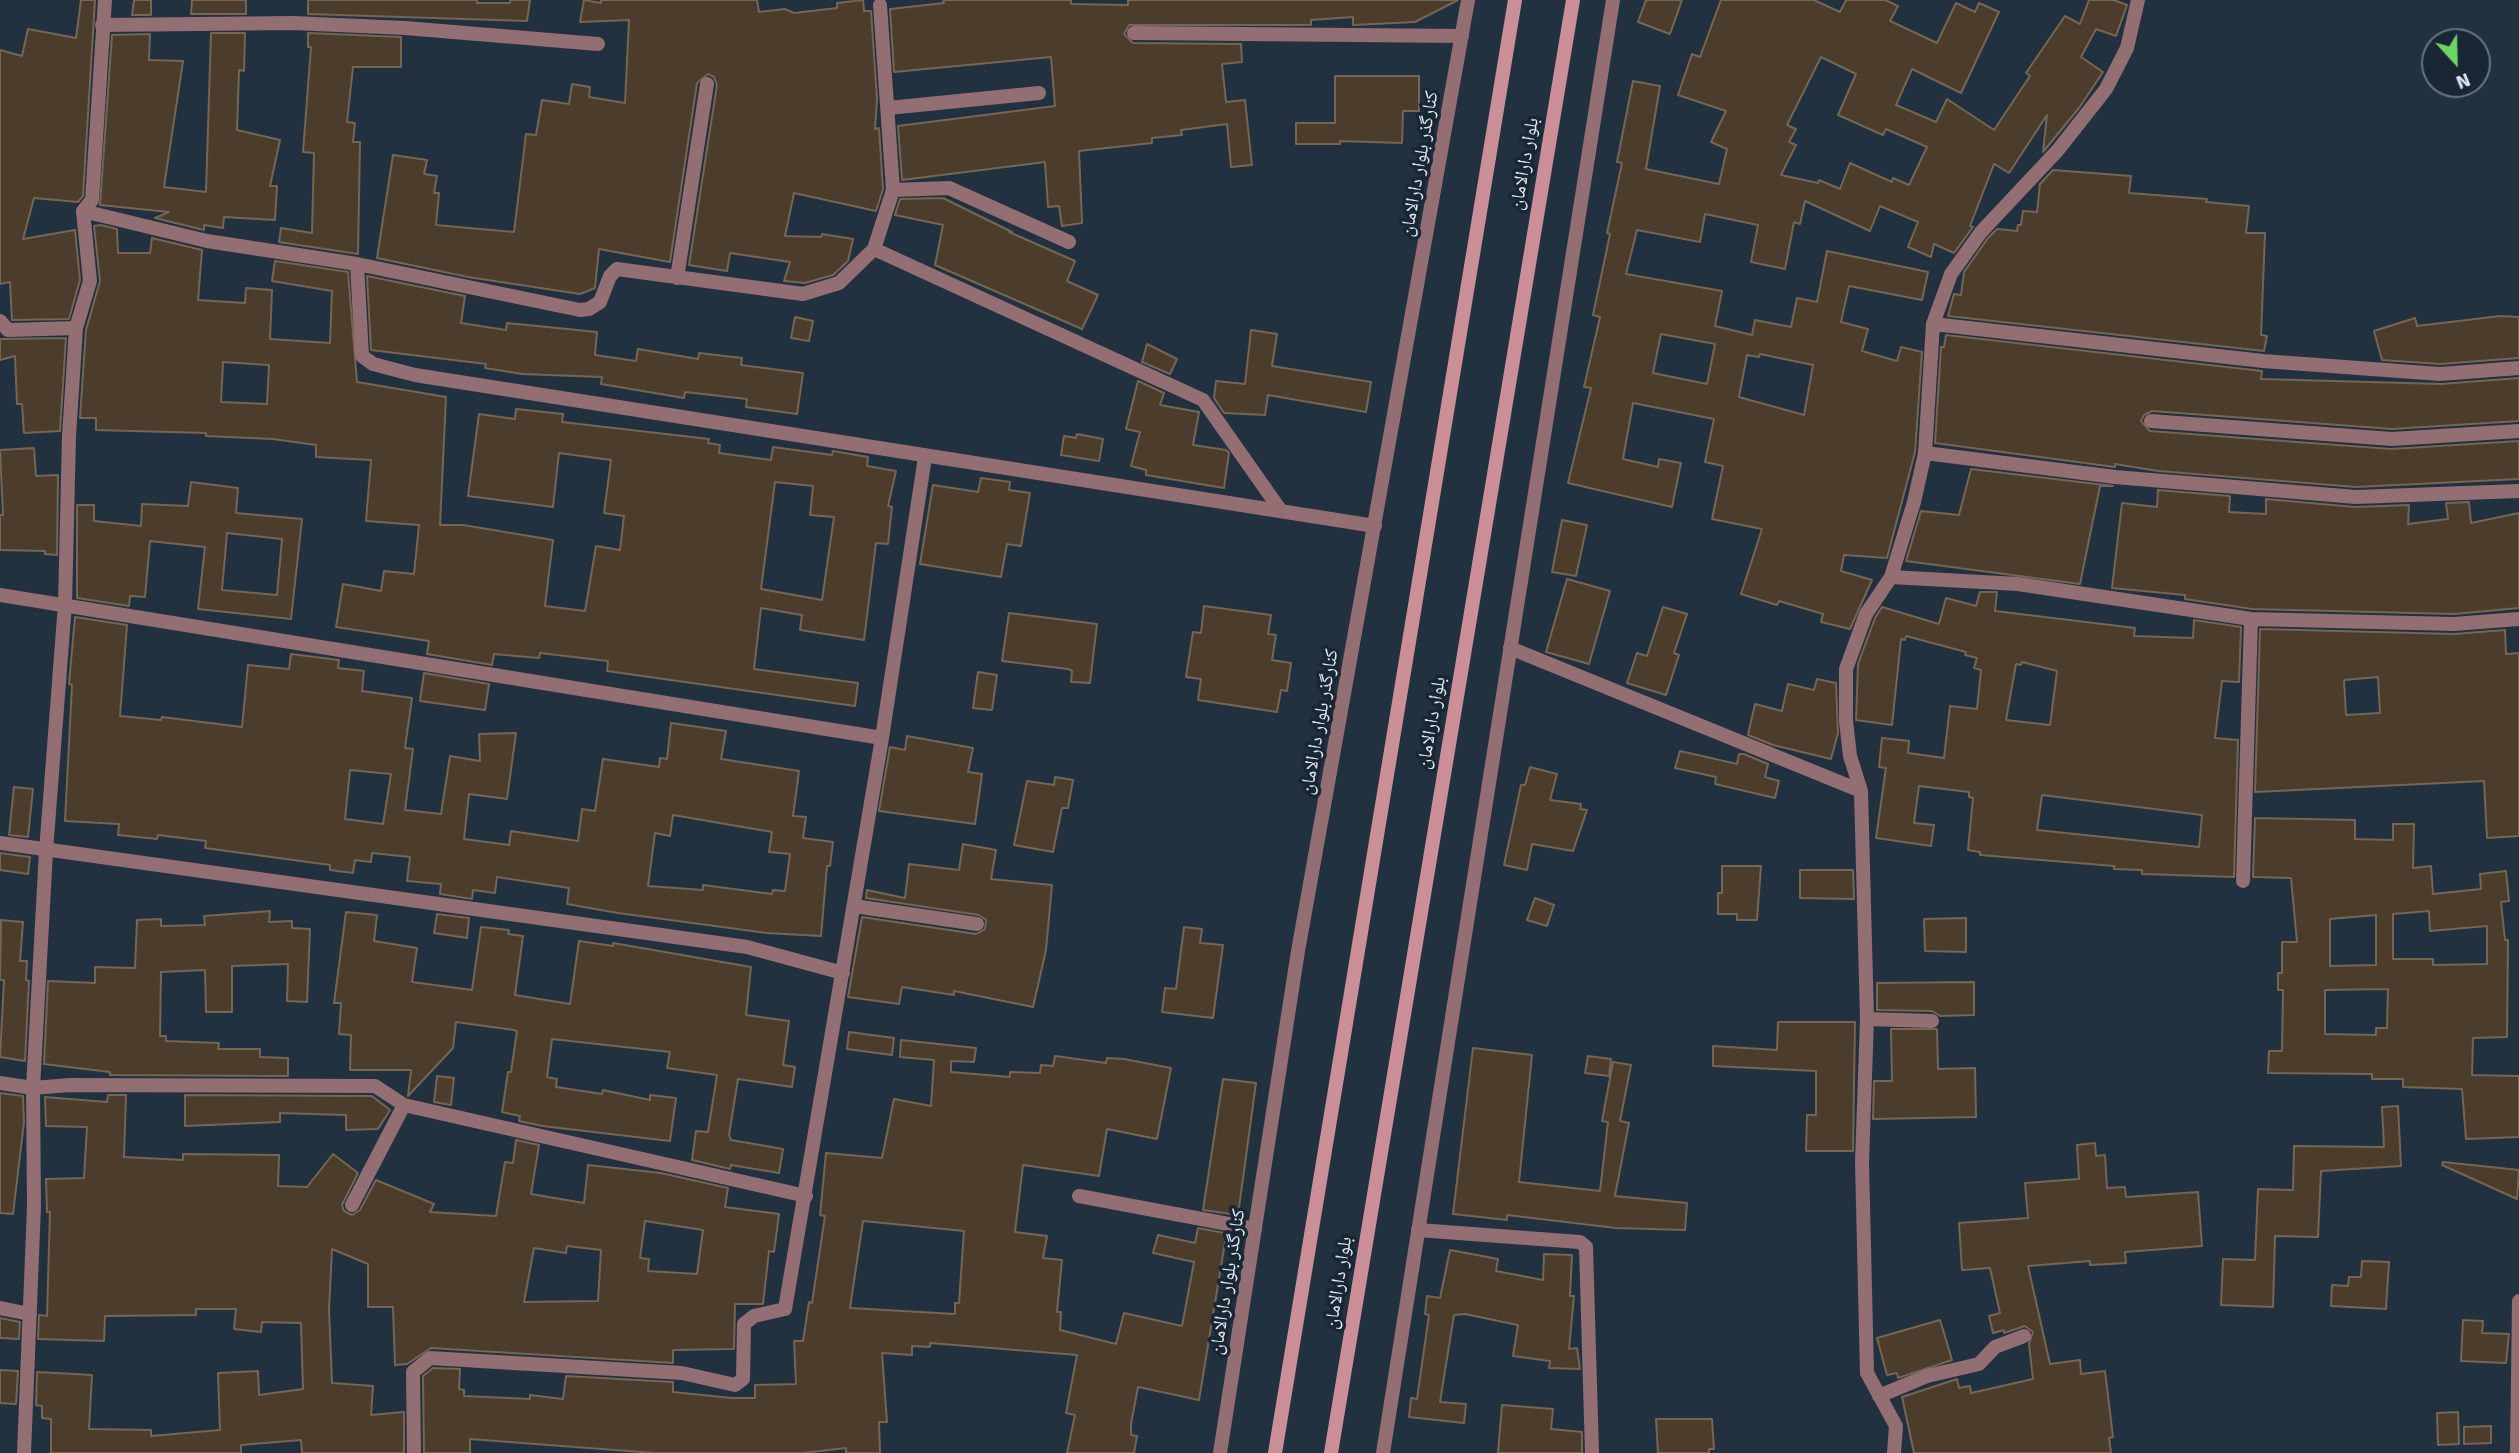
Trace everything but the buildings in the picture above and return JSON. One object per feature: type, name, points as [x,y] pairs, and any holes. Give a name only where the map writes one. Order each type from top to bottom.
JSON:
[{"type":"main road","name":"بلوار دارالامان","points":[[1275,1453],[1515,0]]},
{"type":"main road","name":"بلوار دارالامان","points":[[1331,1453],[1573,0]]},
{"type":"street","points":[[24,1453],[30,1314],[33,1088],[46,851],[65,604],[69,436],[76,328],[90,281],[83,211],[92,200],[105,0]]},
{"type":"street","name":"کنارگذر بلوار دارالامان","points":[[1220,1453],[1298,951],[1468,0]]},
{"type":"street","points":[[1383,1453],[1613,0]]},
{"type":"street","points":[[1894,1453],[1896,1426],[1867,1373],[1862,1162],[1867,1019],[1861,791],[1850,756],[1846,721],[1846,669],[1866,614],[1891,577],[1925,453],[1933,324],[1951,274],[1982,232],[2058,150],[2106,89],[2127,48],[2138,0]]},
{"type":"street","points":[[83,211],[207,241],[357,264],[580,310],[600,302],[610,276],[617,269],[803,294],[839,283],[874,249],[893,190],[880,5]]},
{"type":"street","points":[[102,25],[307,23],[598,44]]},
{"type":"street","points":[[1134,33],[1462,36]]},
{"type":"street","points":[[677,278],[707,84]]},
{"type":"street","points":[[888,108],[1040,93]]},
{"type":"street","points":[[893,190],[950,188],[1069,242]]},
{"type":"street","points":[[874,249],[1203,400],[1281,511]]},
{"type":"street","points":[[357,264],[362,356],[373,364],[415,376],[1375,526]]},
{"type":"street","points":[[0,321],[8,330],[76,328]]},
{"type":"street","points":[[1933,324],[2263,362],[2440,374],[2519,368]]},
{"type":"street","points":[[2151,421],[2392,439],[2519,431]]},
{"type":"street","points":[[1925,453],[2115,477],[2356,497],[2519,491]]},
{"type":"street","points":[[414,1453],[413,1372],[430,1358],[682,1373],[735,1385],[741,1382],[744,1324],[754,1316],[785,1309],[882,737],[925,457]]},
{"type":"street","points":[[1891,577],[2018,584],[2251,619],[2454,624],[2519,619]]},
{"type":"street","points":[[0,595],[882,737]]},
{"type":"street","points":[[2243,881],[2251,619]]},
{"type":"street","points":[[1510,648],[1861,791]]},
{"type":"street","points":[[0,843],[475,907],[747,947],[843,973]]},
{"type":"street","points":[[854,906],[977,924]]},
{"type":"street","points":[[1867,1019],[1932,1021]]},
{"type":"street","points":[[0,1083],[33,1088],[70,1085],[375,1086],[404,1105],[806,1196]]},
{"type":"street","points":[[352,1205],[404,1105]]},
{"type":"street","points":[[1079,1196],[1255,1229]]},
{"type":"street","points":[[1418,1230],[1580,1241],[1586,1247],[1592,1453]]},
{"type":"street","points":[[2517,1453],[2519,1301]]},
{"type":"street","points":[[0,1308],[30,1314]]},
{"type":"street","points":[[1879,1396],[1927,1376],[1979,1364],[1995,1347],[2024,1336]]}]
